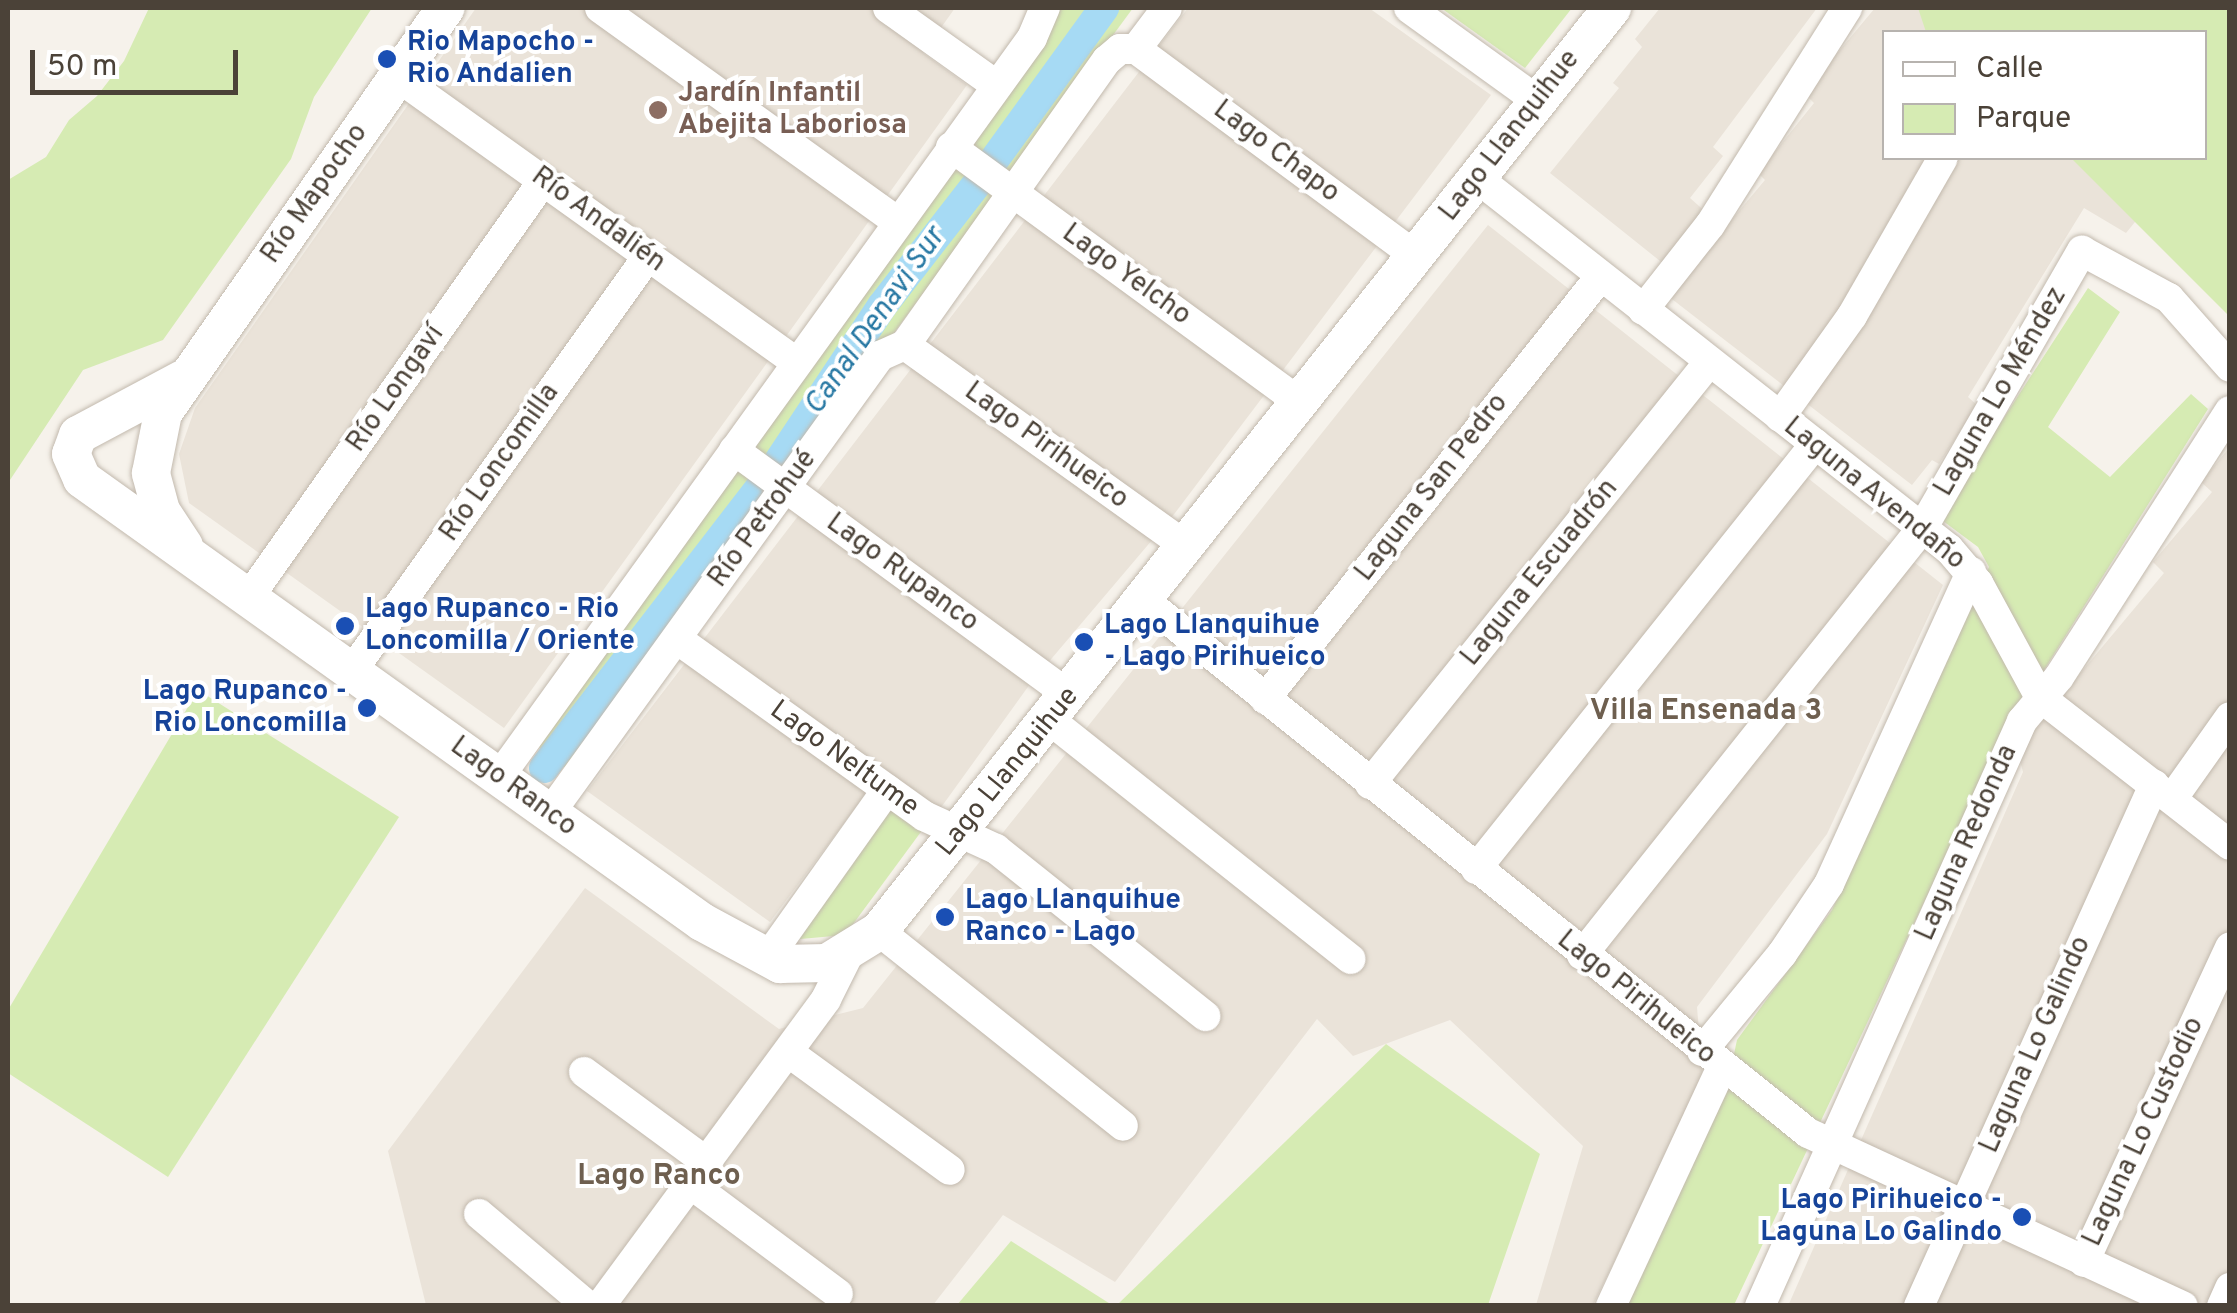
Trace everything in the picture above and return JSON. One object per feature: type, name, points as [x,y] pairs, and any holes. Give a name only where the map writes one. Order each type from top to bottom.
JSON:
[{"type":"street","name":"Río Mapocho","points":[[196,558],[169,528],[152,473],[159,423],[183,379],[446,8]]},
{"type":"street","points":[[600,8],[898,222]]},
{"type":"street","points":[[888,8],[996,84]]},
{"type":"street","points":[[499,777],[1037,30],[1045,8]]},
{"type":"street","name":"Río Petrohué","points":[[550,814],[880,356],[905,345],[1106,60],[1120,49],[1136,49],[1167,8]]},
{"type":"street","points":[[1409,8],[1538,101]]},
{"type":"street","name":"Lago Llanquihue","points":[[600,1306],[788,1052],[848,955],[879,931],[960,833],[1612,8]]},
{"type":"street","points":[[1643,310],[1710,225],[1847,8]]},
{"type":"street","name":"Lago Chapo","points":[[1136,49],[1416,256]]},
{"type":"street","name":"Río Andalién","points":[[398,77],[797,362]]},
{"type":"street","name":"Lago Yelcho","points":[[951,147],[1301,402]]},
{"type":"street","points":[[1780,417],[1852,316],[1941,160]]},
{"type":"street","name":"Laguna Avendaño","points":[[1477,178],[1923,527],[1970,572],[2040,697],[2230,845]]},
{"type":"street","name":"Río Longaví","points":[[249,597],[544,181]]},
{"type":"street","name":"Laguna Lo Méndez","points":[[1582,955],[1923,527],[2082,251],[2169,298],[2230,367]]},
{"type":"street","name":"Río Loncomilla","points":[[352,671],[648,256]]},
{"type":"street","name":"Laguna San Pedro","points":[[1265,699],[1600,277]]},
{"type":"street","name":"Lago Pirihueico","points":[[905,345],[1187,548]]},
{"type":"street","name":"Laguna Escuadrón","points":[[1370,784],[1709,362]]},
{"type":"street","name":"Río Mapocho","points":[[183,379],[85,428],[71,454],[76,472],[93,488],[196,558]]},
{"type":"street","name":"Laguna Redonda","points":[[1760,1306],[2022,721],[2230,411]]},
{"type":"street","points":[[1476,869],[1815,444]]},
{"type":"street","name":"Lago Rupanco","points":[[734,450],[1060,708],[1350,959]]},
{"type":"street","name":"Lago Ranco","points":[[196,558],[702,922],[766,960],[810,966],[848,955]]},
{"type":"street","points":[[1612,1306],[1712,1059],[1829,884],[1970,572]]},
{"type":"street","name":"Lago Pirihueico","points":[[1144,601],[1712,1059],[1829,1145],[2182,1306]]},
{"type":"street","name":"Lago Neltume","points":[[677,638],[887,790],[960,833],[996,849],[1205,1016]]},
{"type":"street","name":"Laguna Lo Galindo","points":[[1920,1306],[1963,1207],[2163,792],[2230,717]]},
{"type":"street","points":[[766,960],[887,790]]},
{"type":"street","points":[[879,931],[1123,1126]]},
{"type":"street","name":"Laguna Lo Custodio","points":[[2084,1262],[2230,948]]},
{"type":"street","points":[[788,1052],[950,1170]]},
{"type":"street","points":[[584,1072],[838,1294]]},
{"type":"street","points":[[479,1214],[529,1252],[538,1269],[588,1306]]},
{"type":"street","points":[[2222,1306],[2230,1288]]},
{"type":"shaded area","points":[[476,8],[955,8],[923,53],[967,85],[504,728],[189,503],[179,454],[195,408]]},
{"type":"shaded area","points":[[1188,8],[1369,8],[1491,95],[1175,513],[1030,684],[937,813],[883,771],[770,922],[587,791]]},
{"type":"shaded area","points":[[1660,8],[1817,8],[1713,147],[1723,156],[1690,198],[1708,214],[1665,265],[1550,173],[1619,88],[1613,83],[1642,47],[1635,39]]},
{"type":"shaded area","points":[[1875,8],[1941,8],[1960,30],[1882,30],[1882,160],[2112,160],[2157,195],[2126,233],[2084,208],[1968,397],[1977,405],[1939,464],[1932,460],[1912,485],[1668,296],[1765,180],[1758,173],[1814,103],[1804,93]]},
{"type":"shaded area","points":[[1488,225],[1943,585],[1827,834],[1697,1007],[1703,1080],[1593,1305],[1536,1305],[1583,1146],[1450,1020],[1353,1056],[1317,1019],[1115,1282],[1003,1215],[933,1305],[426,1305],[388,1151],[585,888],[779,1029],[863,1008]]},
{"type":"shaded area","points":[[2229,448],[2229,1305],[1788,1306],[2023,772],[2017,749],[2164,573],[2153,562],[2212,492],[2201,482]]},
{"type":"green space","points":[[149,8],[372,8],[314,97],[291,159],[163,340],[83,370],[8,483],[8,180],[46,157],[69,120],[97,96],[124,61]]},
{"type":"green space","points":[[1054,8],[1133,8],[571,772],[535,744]]},
{"type":"green space","points":[[1441,8],[1572,8],[1525,68]]},
{"type":"green space","points":[[1918,8],[2229,8],[2229,316],[2073,160],[2207,160],[2207,30],[1925,30]]},
{"type":"green space","points":[[2088,288],[2120,312],[2048,427],[2110,477],[2191,394],[2208,409],[2002,737],[1734,1305],[1621,1306],[1725,1096],[1737,1040],[1832,910],[1989,567],[1978,547],[1939,518]]},
{"type":"green space","points":[[198,690],[399,817],[168,1177],[8,1073],[8,1010]]},
{"type":"green space","points":[[885,806],[926,825],[845,935],[789,940]]},
{"type":"green space","points":[[1386,1044],[1540,1154],[1488,1305],[1117,1305]]},
{"type":"green space","points":[[1011,1241],[1112,1305],[957,1305]]},
{"type":"waterway","name":"Canal Denavi Sur","points":[[994,160],[1104,8]]},
{"type":"waterway","name":"Canal Denavi Sur","points":[[779,461],[882,306],[976,185]]},
{"type":"waterway","name":"Canal Denavi Sur","points":[[544,768],[760,488]]},
{"type":"place","name":"Rio Mapocho - Rio Andalien","points":[[387,59]]},
{"type":"place","name":"Jardín Infantil Abejita Laboriosa","points":[[658,110]]},
{"type":"place","name":"Lago Rupanco - Rio Loncomilla / Oriente","points":[[345,626]]},
{"type":"place","name":"Lago Llanquihue - Lago Pirihueico","points":[[1084,642]]},
{"type":"place","name":"Lago Rupanco - Rio Loncomilla","points":[[367,708]]},
{"type":"place","name":"Lago Llanquihue Ranco - Lago","points":[[945,917]]},
{"type":"place","name":"Lago Pirihueico - Laguna Lo Galindo","points":[[2022,1217]]},
{"type":"district","name":"Villa Ensenada 3","points":[[1706,712]]},
{"type":"district","name":"Lago Ranco","points":[[659,1177]]}]
